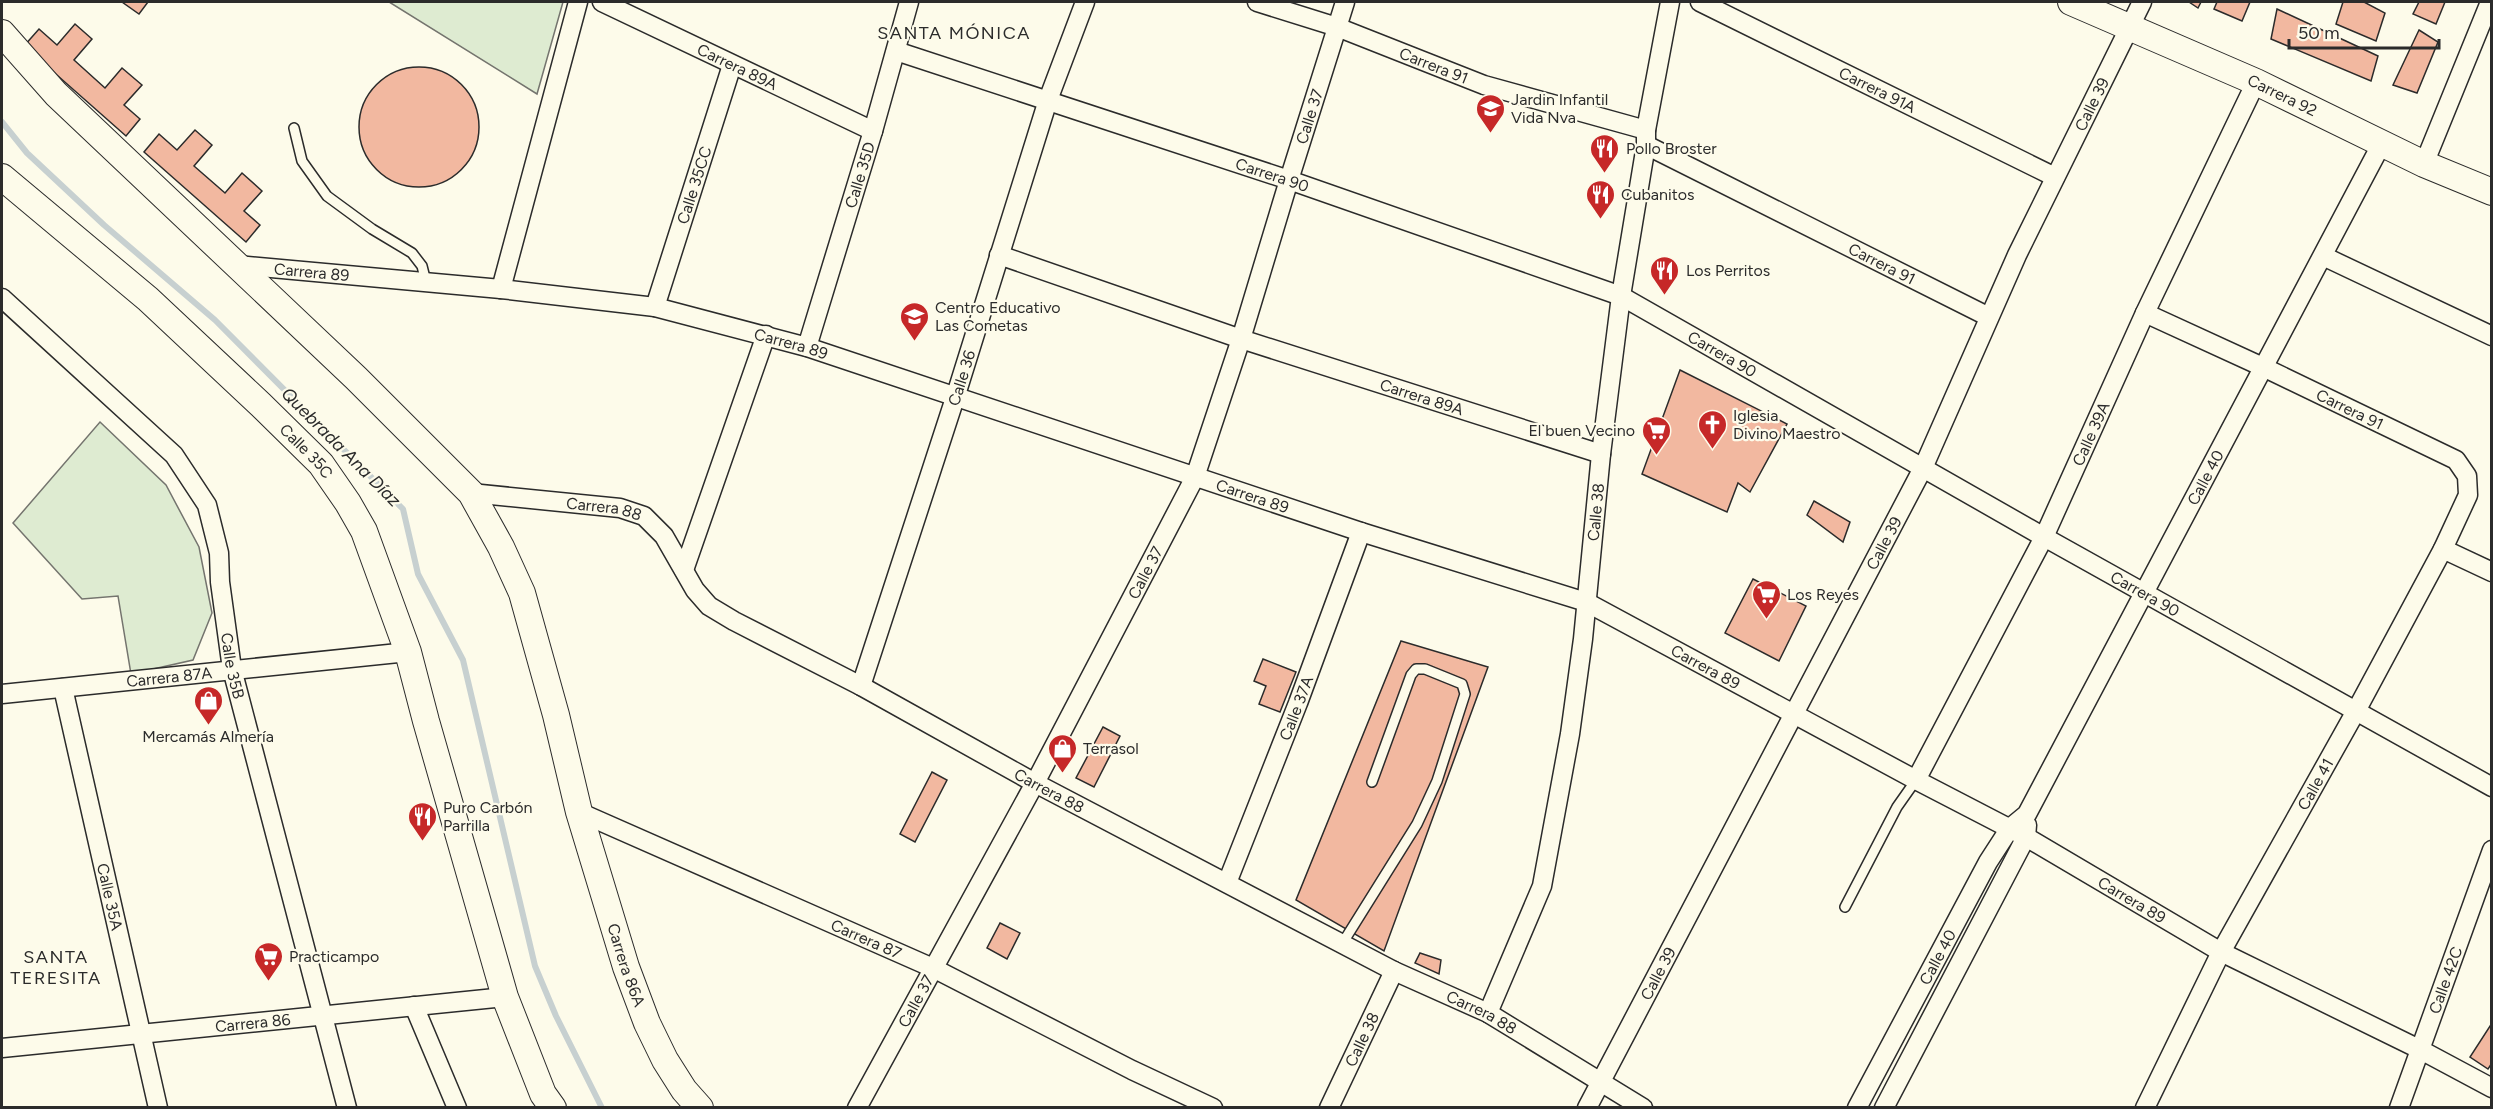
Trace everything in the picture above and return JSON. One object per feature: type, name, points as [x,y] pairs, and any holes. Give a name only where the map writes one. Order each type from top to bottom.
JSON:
[{"type":"street","points":[[501,289],[578,2]]},
{"type":"street","name":"Carrera 89A","points":[[602,2],[873,131]]},
{"type":"street","name":"Calle 35D","points":[[807,348],[873,131],[909,2]]},
{"type":"street","name":"Calle 36","points":[[861,686],[955,398],[1048,100],[1084,2]]},
{"type":"street","name":"Carrera 91","points":[[1257,2],[1337,27],[1484,85],[1646,137],[1989,316]]},
{"type":"street","name":"Calle 37","points":[[857,1107],[1035,783],[1195,477],[1241,339],[1288,180],[1345,2]]},
{"type":"street","name":"Calle 38","points":[[1488,1013],[1542,886],[1570,734],[1586,602],[1600,454],[1621,296],[1670,2]]},
{"type":"street","name":"Carrera 91A","points":[[1700,2],[2055,177]]},
{"type":"street","name":"Carrera 92","points":[[2071,2],[2256,82],[2424,164],[2492,192]]},
{"type":"street","name":"Calle 39","points":[[1587,1107],[1923,468],[1989,316],[2142,2]]},
{"type":"street","points":[[2424,164],[2490,2]]},
{"type":"street","points":[[2,33],[56,94],[237,265],[471,493],[501,547],[522,593],[556,715],[579,812]]},
{"type":"street","name":"Carrera 90","points":[[896,51],[1288,180],[1621,296],[2145,594],[2492,787]]},
{"type":"street","name":"Calle 35CC","points":[[655,307],[732,64]]},
{"type":"street","name":"Calle 39A","points":[[1916,780],[2044,537],[2145,313],[2256,82]]},
{"type":"street","name":"Calle 40","points":[[1857,1107],[1988,862],[2010,828],[2027,814],[2265,368],[2382,143]]},
{"type":"street","name":"Calle 35C","points":[[2,177],[148,299],[321,464],[348,503],[364,531],[408,651],[505,997]]},
{"type":"street","name":"Carrera 89A","points":[[999,255],[1241,339],[1600,454]]},
{"type":"street","points":[[2323,256],[2492,336]]},
{"type":"street","name":"Carrera 89","points":[[237,265],[501,289],[655,307],[766,335],[1361,532],[1586,602],[1796,713],[1916,780],[2010,828],[2221,952],[2419,1049],[2492,1088]]},
{"type":"street","name":"Calle 35B","points":[[2,298],[174,455],[207,506],[219,553],[220,582],[232,669],[347,1107]]},
{"type":"street","name":"Carrera 91","points":[[2145,313],[2456,460]]},
{"type":"street","points":[[684,570],[766,335]]},
{"type":"street","name":"Calle 41","points":[[2145,1107],[2221,952],[2356,711],[2443,549],[2468,495],[2467,476],[2456,460]]},
{"type":"street","name":"Carrera 88","points":[[471,493],[620,508],[644,516],[664,536],[695,591],[709,606],[734,621],[861,686],[1035,783],[1342,944],[1394,971],[1488,1013],[1643,1107]]},
{"type":"street","name":"Calle 37A","points":[[1227,883],[1298,703],[1361,532]]},
{"type":"street","points":[[2443,549],[2492,572]]},
{"type":"street","name":"Carrera 87A","points":[[2,694],[408,651]]},
{"type":"street","name":"Calle 35A","points":[[63,688],[158,1107]]},
{"type":"street","name":"Carrera 87","points":[[579,812],[933,968],[1132,1070],[1213,1107]]},
{"type":"street","name":"Carrera 86A","points":[[579,812],[626,967],[646,1023],[684,1090],[700,1107]]},
{"type":"street","name":"Calle 40","points":[[1884,1107],[2026,837],[2027,814]]},
{"type":"street","name":"Calle 42C","points":[[2398,1107],[2492,850]]},
{"type":"street","name":"Calle 38","points":[[1329,1107],[1394,971]]},
{"type":"street","points":[[505,997],[543,1094],[553,1107]]},
{"type":"street","name":"Carrera 86","points":[[2,1048],[505,997]]},
{"type":"street","points":[[414,1006],[457,1107]]},
{"type":"lane","points":[[294,128],[302,161],[327,196],[372,230],[412,254],[422,266],[426,282]]},
{"type":"lane","points":[[1342,944],[1417,824],[1437,781],[1466,694],[1461,684],[1425,669],[1416,669],[1411,675],[1372,782]]},
{"type":"lane","points":[[1845,907],[1897,807],[1916,780]]},
{"type":"green space","points":[[389,2],[563,2],[537,94]]},
{"type":"green space","points":[[100,422],[166,485],[199,547],[212,613],[193,660],[131,674],[118,596],[82,599],[13,523]]},
{"type":"building","points":[[122,2],[148,2],[139,14]]},
{"type":"building","points":[[2189,2],[2201,2],[2198,8]]},
{"type":"building","points":[[2217,2],[2250,2],[2242,21],[2214,9]]},
{"type":"building","points":[[2343,2],[2364,2],[2385,13],[2376,41],[2336,24]]},
{"type":"building","points":[[2419,2],[2445,2],[2436,24],[2413,14]]},
{"type":"building","points":[[2277,9],[2378,56],[2371,81],[2271,39]]},
{"type":"building","points":[[75,24],[92,39],[74,60],[105,88],[122,68],[142,85],[124,105],[140,119],[126,136],[24,46],[39,29],[57,45]]},
{"type":"building","points":[[2419,30],[2438,42],[2417,93],[2393,85]]},
{"type":"building","points":[[419,67],[442,72],[461,85],[474,104],[479,127],[474,150],[461,169],[442,182],[419,187],[396,182],[377,169],[364,150],[359,127],[364,104],[377,85],[396,72]]},
{"type":"building","points":[[195,130],[212,145],[194,166],[225,193],[242,173],[262,191],[244,211],[260,225],[246,242],[144,152],[159,134],[177,150]]},
{"type":"building","name":"Iglesia Divino Maestro","points":[[1680,370],[1787,424],[1750,492],[1738,483],[1727,512],[1642,474]]},
{"type":"building","points":[[1814,501],[1850,522],[1843,542],[1807,515]]},
{"type":"building","name":"Los Reyes","points":[[1753,579],[1806,606],[1779,661],[1725,633]]},
{"type":"building","points":[[1401,641],[1488,667],[1384,951],[1296,900]]},
{"type":"building","points":[[1263,659],[1296,672],[1280,712],[1259,704],[1266,686],[1254,681]]},
{"type":"building","points":[[1103,727],[1120,736],[1094,787],[1076,778]]},
{"type":"building","points":[[932,772],[947,780],[915,842],[900,834]]},
{"type":"building","points":[[1000,923],[1020,933],[1007,959],[987,948]]},
{"type":"building","points":[[1420,953],[1441,960],[1439,974],[1415,963]]},
{"type":"building","points":[[2492,1023],[2492,1063],[2488,1069],[2470,1057]]},
{"type":"waterway","name":"Quebrada Ana Díaz","points":[[2,122],[27,153],[104,225],[215,320],[403,509],[418,574],[463,660],[535,966],[556,1016],[602,1108]]},
{"type":"place","name":"Jardin Infantil Vida Nva","points":[[1490,134]]},
{"type":"place","name":"Pollo Broster","points":[[1605,174]]},
{"type":"place","name":"Cubanitos","points":[[1600,220]]},
{"type":"place","name":"Los Perritos","points":[[1665,296]]},
{"type":"place","name":"Centro Educativo Las Cometas","points":[[914,342]]},
{"type":"place","name":"Iglesia Divino Maestro","points":[[1712,450]]},
{"type":"place","name":"El buen Vecino","points":[[1656,456]]},
{"type":"place","name":"Los Reyes","points":[[1766,620]]},
{"type":"place","name":"Mercamás Almería","points":[[208,726]]},
{"type":"place","name":"Terrasol","points":[[1062,774]]},
{"type":"place","name":"Puro Carbón Parrilla","points":[[422,842]]},
{"type":"place","name":"Practicampo","points":[[268,982]]},
{"type":"district","name":"SANTA MÓNICA","points":[[954,33]]},
{"type":"district","name":"SANTA TERESITA","points":[[56,967]]}]
